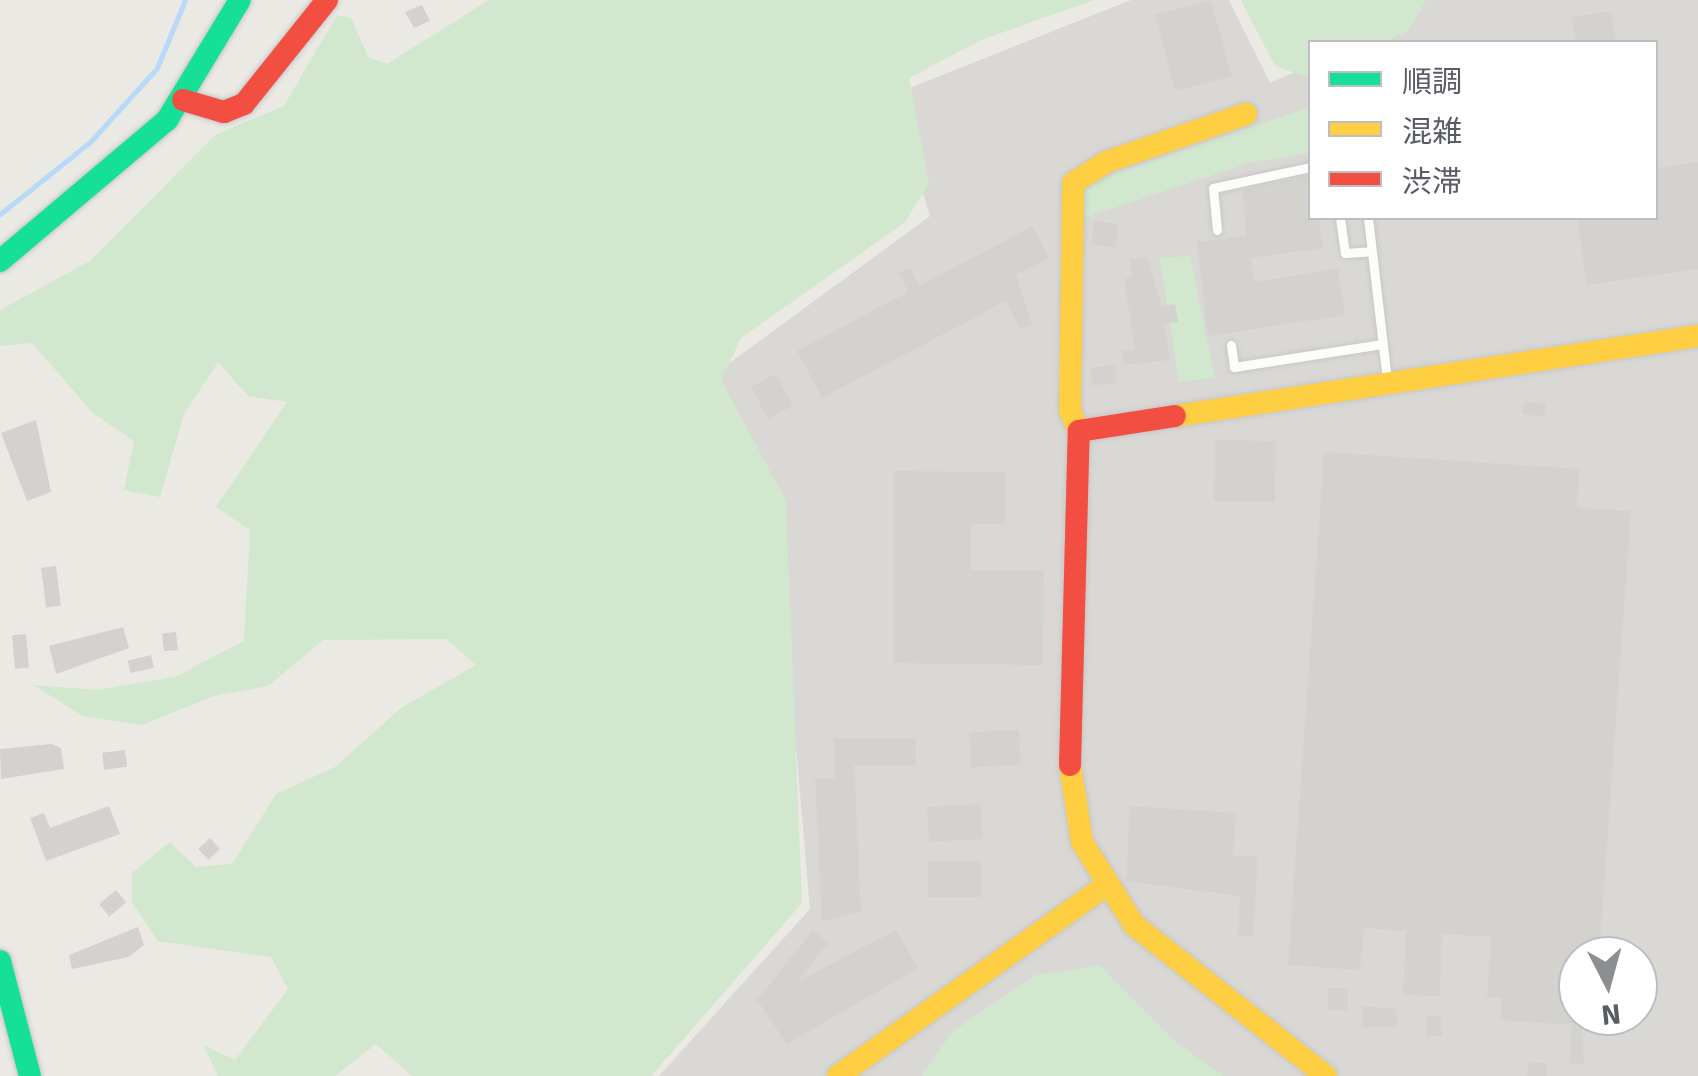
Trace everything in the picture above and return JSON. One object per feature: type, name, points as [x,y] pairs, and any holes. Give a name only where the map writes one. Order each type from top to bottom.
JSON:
[{"type":"street","points":[[0,261],[135,154],[184,100],[240,0]]},
{"type":"street","points":[[184,100],[224,112],[244,104],[327,0]]},
{"type":"street","points":[[1246,114],[1106,162],[1073,183],[1070,411],[1079,431],[1070,770],[1079,829],[1104,887],[1148,937],[1326,1076]]},
{"type":"street","points":[[1079,431],[1386,380],[1698,336]]},
{"type":"street","points":[[838,1076],[1104,887]]},
{"type":"street","points":[[0,961],[30,1076]]},
{"type":"lane","points":[[1218,230],[1214,188],[1308,167]]},
{"type":"lane","points":[[1340,220],[1344,253],[1372,251]]},
{"type":"lane","points":[[1368,220],[1386,380]]},
{"type":"lane","points":[[1232,345],[1234,367],[1382,344]]},
{"type":"shaded area","points":[[1131,0],[1229,0],[1270,83],[1308,66],[1308,220],[1658,220],[1658,40],[1361,40],[1411,0],[1698,0],[1698,1076],[659,1076],[810,909],[773,482],[709,378],[930,216],[892,95]]},
{"type":"green space","points":[[489,0],[1094,0],[981,40],[909,78],[929,183],[905,222],[741,338],[721,380],[786,501],[802,903],[651,1076],[412,1076],[376,1044],[335,1076],[218,1076],[203,1045],[235,1060],[288,989],[271,957],[158,941],[132,903],[132,873],[170,842],[196,867],[232,864],[276,794],[335,767],[401,708],[476,665],[446,639],[323,640],[268,686],[214,696],[142,725],[83,716],[33,685],[97,690],[175,677],[244,641],[250,530],[216,507],[287,402],[248,396],[218,362],[184,414],[160,497],[124,490],[134,441],[93,413],[32,343],[0,346],[0,310],[90,261],[215,135],[284,106],[337,15],[351,18],[368,57],[387,64]]},
{"type":"green space","points":[[1241,0],[1426,0],[1409,30],[1390,40],[1308,40],[1308,77],[1275,66]]},
{"type":"green space","points":[[1308,108],[1308,153],[1252,162],[1084,218],[1084,184]]},
{"type":"green space","points":[[1190,256],[1215,378],[1179,382],[1160,258]]},
{"type":"green space","points":[[1100,965],[1174,1041],[1224,1076],[922,1076],[952,1032],[1036,975]]},
{"type":"building","points":[[1211,0],[1231,76],[1175,91],[1155,15]]},
{"type":"building","points":[[422,5],[430,21],[414,28],[405,12]]},
{"type":"building","points":[[1611,11],[1616,40],[1576,40],[1572,17]]},
{"type":"building","points":[[1698,162],[1698,269],[1587,285],[1577,220],[1658,220],[1658,168]]},
{"type":"building","points":[[1308,175],[1308,220],[1319,220],[1323,248],[1251,258],[1254,282],[1338,269],[1345,315],[1208,336],[1197,242],[1246,236],[1243,190]]},
{"type":"building","points":[[1094,221],[1119,224],[1116,248],[1091,245]]},
{"type":"building","points":[[1033,226],[1049,258],[1016,275],[1032,324],[1021,330],[1006,301],[822,398],[797,351],[908,292],[899,273],[910,268],[919,286]]},
{"type":"building","points":[[1147,257],[1162,306],[1175,304],[1178,322],[1164,324],[1170,360],[1124,365],[1122,351],[1135,349],[1124,279],[1132,277],[1130,259]]},
{"type":"building","points":[[1115,365],[1117,383],[1092,386],[1090,368]]},
{"type":"building","points":[[776,374],[792,406],[767,419],[751,387]]},
{"type":"building","points":[[1524,401],[1546,404],[1544,417],[1522,414]]},
{"type":"building","points":[[36,420],[51,492],[27,501],[1,433]]},
{"type":"building","points":[[1215,440],[1276,441],[1275,502],[1214,501]]},
{"type":"building","points":[[1324,452],[1579,469],[1577,508],[1631,511],[1600,936],[1558,936],[1558,1024],[1501,1020],[1501,998],[1487,997],[1491,937],[1442,934],[1440,996],[1403,995],[1406,931],[1364,928],[1360,970],[1288,965]]},
{"type":"building","points":[[894,471],[1006,472],[1005,524],[971,524],[970,570],[1044,571],[1043,665],[894,663]]},
{"type":"building","points":[[56,566],[61,606],[46,608],[41,568]]},
{"type":"building","points":[[123,627],[129,648],[56,674],[49,646]]},
{"type":"building","points":[[176,632],[178,650],[164,651],[162,633]]},
{"type":"building","points":[[26,634],[29,668],[15,669],[12,635]]},
{"type":"building","points":[[151,655],[154,668],[131,673],[128,660]]},
{"type":"building","points":[[1019,730],[1021,765],[971,768],[969,733]]},
{"type":"building","points":[[834,738],[916,738],[916,765],[854,765],[861,911],[822,922],[815,779],[834,779]]},
{"type":"building","points":[[51,744],[61,748],[64,769],[1,779],[0,749]]},
{"type":"building","points":[[125,750],[127,767],[104,770],[102,753]]},
{"type":"building","points":[[981,804],[983,839],[929,842],[927,807]]},
{"type":"building","points":[[109,806],[120,834],[46,861],[30,818],[44,813],[50,828]]},
{"type":"building","points":[[1130,806],[1236,813],[1233,855],[1258,857],[1253,937],[1238,936],[1240,896],[1126,881]]},
{"type":"building","points":[[210,838],[220,849],[208,860],[198,849]]},
{"type":"building","points":[[928,861],[981,861],[981,897],[928,897]]},
{"type":"building","points":[[116,890],[126,902],[109,916],[99,904]]},
{"type":"building","points":[[138,927],[144,945],[129,957],[72,969],[69,955]]},
{"type":"building","points":[[813,930],[828,943],[797,982],[896,930],[918,968],[787,1044],[757,1000]]},
{"type":"building","points":[[1328,988],[1348,988],[1348,1010],[1328,1010]]},
{"type":"building","points":[[1362,1006],[1396,1009],[1397,1027],[1362,1027]]},
{"type":"building","points":[[1441,1016],[1442,1036],[1427,1037],[1426,1017]]},
{"type":"building","points":[[1571,1036],[1582,1036],[1584,1064],[1569,1063]]},
{"type":"building","points":[[1528,1062],[1547,1063],[1546,1076],[1527,1076]]},
{"type":"waterway","points":[[0,214],[90,142],[157,68],[185,0]]},
{"type":"traffic: fast","points":[[0,261],[167,120],[240,0]]},
{"type":"traffic: fast","points":[[0,961],[30,1076]]},
{"type":"traffic: slow","points":[[1079,431],[1070,411],[1073,183],[1106,162],[1246,114]]},
{"type":"traffic: slow","points":[[1175,416],[1698,336]]},
{"type":"traffic: slow","points":[[1070,765],[1082,842],[1134,925],[1326,1076]]},
{"type":"traffic: slow","points":[[838,1076],[1104,887]]},
{"type":"traffic: jam","points":[[183,100],[224,112],[244,104],[327,0]]},
{"type":"traffic: jam","points":[[1070,765],[1079,431],[1175,416]]}]
